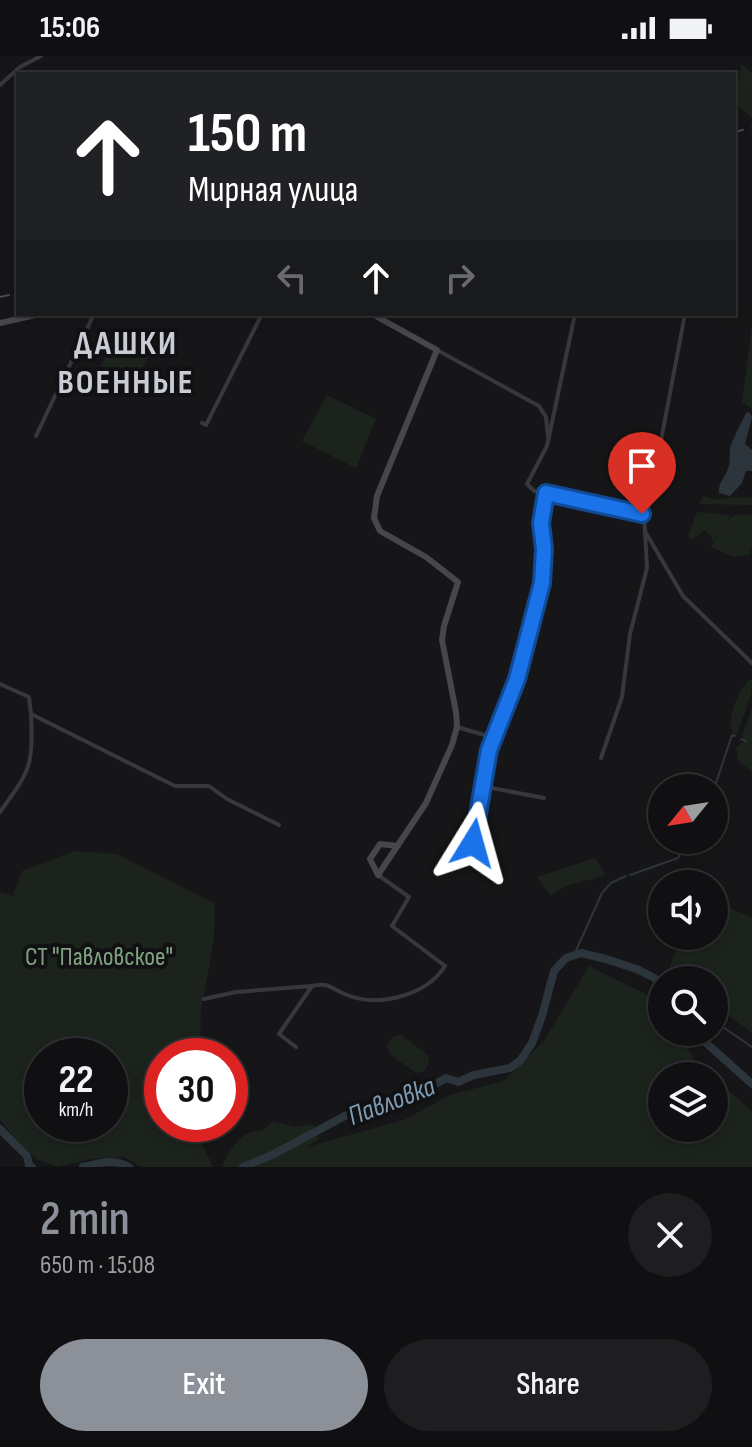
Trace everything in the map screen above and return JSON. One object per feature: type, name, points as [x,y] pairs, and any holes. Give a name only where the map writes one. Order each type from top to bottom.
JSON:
[{"type":"street","points":[[0,85],[20,67],[41,56]]},
{"type":"street","points":[[0,323],[31,316]]},
{"type":"street","points":[[36,436],[93,316]]},
{"type":"street","points":[[202,423],[206,425],[261,316]]},
{"type":"street","points":[[376,316],[539,406],[546,417],[548,442]]},
{"type":"street","points":[[575,316],[548,442],[527,484],[534,491],[644,514]]},
{"type":"street","points":[[601,758],[622,697],[630,634],[647,568],[644,514],[648,509],[685,316]]},
{"type":"street","points":[[378,875],[426,803],[457,727],[442,640],[458,582],[426,557],[380,531],[374,518],[377,496],[437,350]]},
{"type":"street","points":[[473,843],[489,750],[517,679],[542,583],[544,549],[541,523],[546,493]]},
{"type":"street","points":[[645,530],[683,596],[752,663]]},
{"type":"street","points":[[0,684],[29,697],[32,755],[26,775],[0,812]]},
{"type":"street","points":[[31,714],[175,786],[209,786],[227,799],[279,825]]},
{"type":"street","points":[[457,727],[495,738]]},
{"type":"street","points":[[481,786],[544,798]]},
{"type":"street","points":[[204,999],[236,992],[325,983],[350,996],[409,996],[439,975],[445,966],[392,926],[409,897],[378,875],[370,859],[380,844],[398,846]]},
{"type":"street","points":[[296,1047],[279,1034],[312,986]]},
{"type":"green space","points":[[741,64],[752,73],[752,117],[736,107]]},
{"type":"green space","points":[[752,326],[752,409],[742,402]]},
{"type":"green space","points":[[116,335],[151,352],[133,387],[99,370]]},
{"type":"green space","points":[[327,395],[376,419],[356,468],[302,441]]},
{"type":"green space","points":[[703,496],[718,500],[752,498],[752,505],[699,504]]},
{"type":"green space","points":[[697,512],[730,515],[728,521],[733,515],[752,514],[749,555],[734,557],[711,547],[725,526],[714,541],[705,530],[692,540],[688,537]]},
{"type":"green space","points":[[749,680],[752,680],[751,695],[737,734],[733,734],[731,720],[734,706]]},
{"type":"green space","points":[[752,708],[752,772],[738,760],[736,748],[745,740],[742,737]]},
{"type":"green space","name":"СТ \"Павловское\"","points":[[75,851],[117,854],[214,903],[213,939],[201,1011],[201,1038],[144,1038],[144,1142],[201,1142],[213,1167],[141,1167],[124,1157],[89,1159],[57,1167],[38,1160],[24,1149],[0,1120],[0,892],[13,896],[22,871]]},
{"type":"green space","points":[[595,858],[605,874],[563,888],[551,896],[537,877]]},
{"type":"green space","points":[[728,908],[752,917],[752,1033],[728,1015],[728,966],[670,966],[676,950],[728,950]]},
{"type":"green space","points":[[589,966],[648,995],[648,1046],[686,1046],[696,1062],[648,1062],[648,1142],[728,1142],[728,1090],[752,1111],[752,1167],[222,1167],[238,1142],[248,1142],[248,1134],[263,1130],[273,1121],[294,1127],[313,1124],[319,1139],[307,1147],[404,1120],[450,1095],[504,1081],[544,1041]]},
{"type":"green space","points":[[401,1035],[428,1055],[429,1064],[423,1072],[415,1072],[389,1054],[387,1045],[393,1037]]},
{"type":"shaded area","points":[[747,412],[752,417],[745,444],[752,450],[752,471],[746,471],[742,483],[730,496],[719,493],[729,466],[730,448]]},
{"type":"waterway","points":[[719,774],[732,735],[735,736]]},
{"type":"waterway","points":[[741,739],[746,741]]},
{"type":"waterway","points":[[630,875],[678,858],[680,854]]},
{"type":"waterway","points":[[574,955],[602,893],[611,883],[626,876]]},
{"type":"waterway","name":"Павловка","points":[[243,1167],[358,1109],[415,1096],[446,1078],[458,1082],[474,1075],[510,1068],[520,1061],[532,1043],[554,971],[566,958],[581,953],[648,975]]},
{"type":"waterway","points":[[728,1031],[752,1047]]},
{"type":"waterway","name":"Павловка","points":[[710,1046],[752,1084]]},
{"type":"waterway","name":"Павловка","points":[[0,1129],[27,1156],[32,1167]]},
{"type":"waterway","name":"Павловка","points":[[83,1167],[112,1162],[129,1167]]},
{"type":"railway","points":[[736,132],[752,128]]},
{"type":"railway","points":[[0,297],[16,293]]},
{"type":"district","name":"ДАШКИ ВОЕННЫЕ","points":[[126,362]]},
{"type":"route","points":[[473,843],[485,763],[517,679],[542,583],[544,549],[541,523],[546,493],[642,514]]}]
